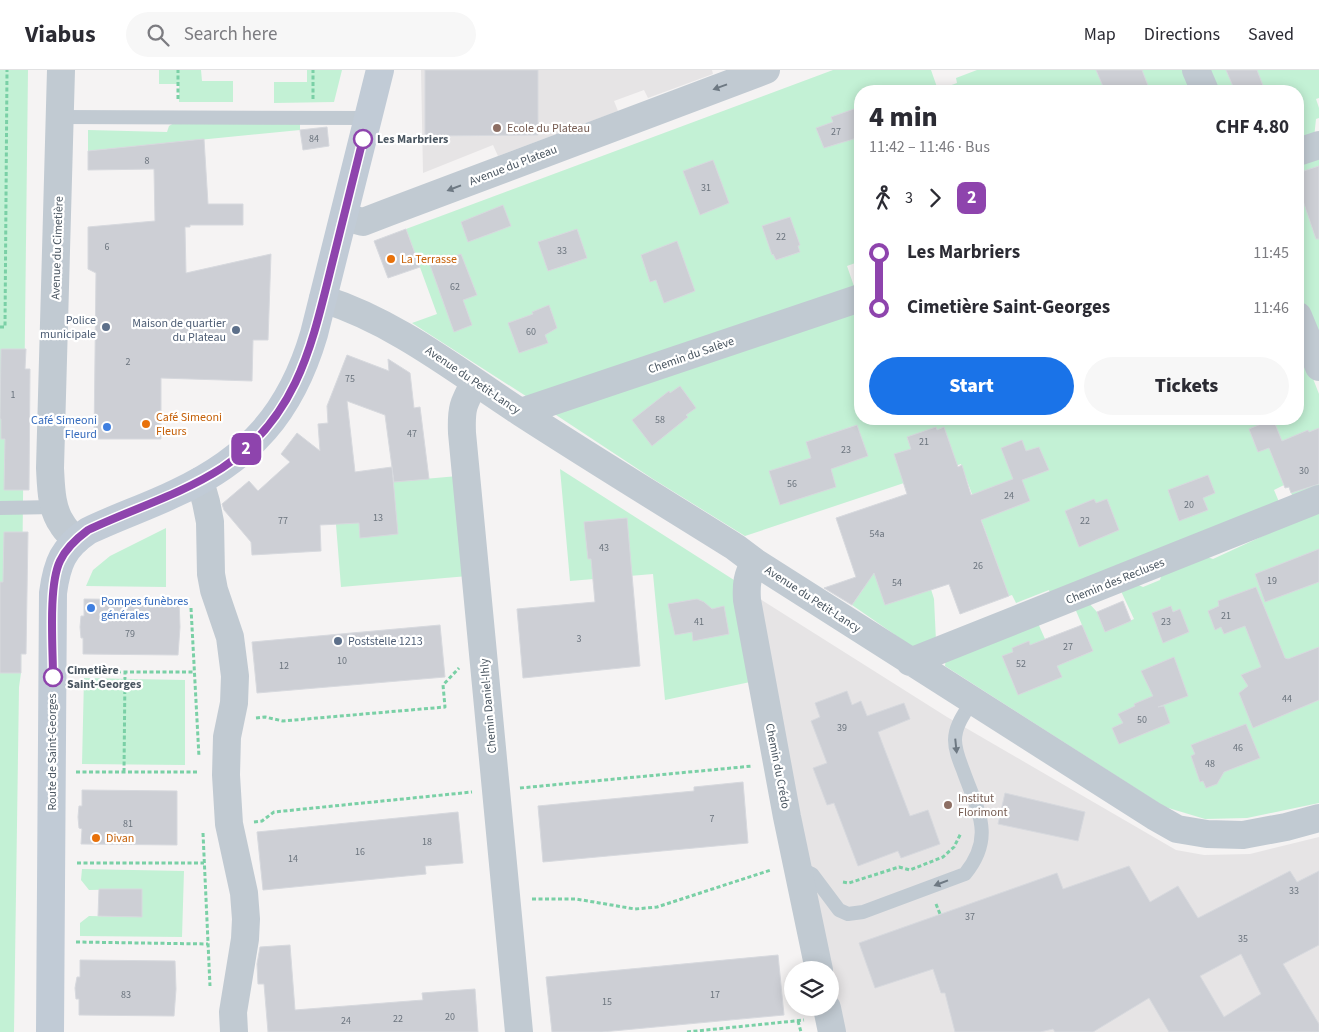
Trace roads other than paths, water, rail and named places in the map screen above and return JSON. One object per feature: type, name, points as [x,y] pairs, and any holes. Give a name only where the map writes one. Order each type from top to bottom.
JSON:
[{"type":"street","name":"Avenue du Cimetière","points":[[61,70],[50,468],[51,490],[55,507],[61,523],[76,540]]},
{"type":"street","name":"Route de Saint-Georges","points":[[50,1032],[53,593],[59,562],[67,548],[88,530],[175,494],[222,467],[256,440],[285,403],[307,357],[380,70]]},
{"type":"street","name":"Avenue du Plateau","points":[[344,217],[363,222],[766,70]]},
{"type":"street","points":[[1196,70],[1202,85]]},
{"type":"street","points":[[1304,150],[1319,145]]},
{"type":"street","name":"Avenue du Petit-Lancy","points":[[323,299],[358,312],[425,347],[521,412],[735,547],[755,562],[910,662],[1177,829],[1207,834],[1243,835],[1286,827],[1319,818]]},
{"type":"street","name":"Chemin du Salève","points":[[521,412],[854,300]]},
{"type":"street","points":[[1304,331],[1319,367]]},
{"type":"street","name":"Chemin Daniel-Ihly","points":[[475,382],[463,403],[461,414],[519,1032]]},
{"type":"street","points":[[200,481],[210,522],[213,582],[230,637],[235,676],[226,774],[229,824],[244,893],[246,919],[245,940],[233,1012],[234,1032]]},
{"type":"street","name":"Chemin des Recluses","points":[[910,662],[1319,500]]},
{"type":"street","name":"Chemin du Crédo","points":[[755,562],[748,572],[746,584],[747,600],[817,961]]},
{"type":"street","points":[[829,1016],[832,1032]]},
{"type":"lane","points":[[60,117],[368,118]]},
{"type":"lane","points":[[0,508],[55,507]]},
{"type":"lane","points":[[798,868],[812,874],[839,910],[848,914],[864,912],[965,874],[976,860],[981,844],[982,824],[957,753],[955,740],[957,726],[972,701]]},
{"type":"place","name":"Ecole du Plateau","points":[[497,128]]},
{"type":"place","name":"Les Marbriers","points":[[363,139]]},
{"type":"place","name":"La Terrasse","points":[[391,259]]},
{"type":"place","name":"Police municipale","points":[[106,327]]},
{"type":"place","name":"Maison de quartier du Plateau","points":[[236,330]]},
{"type":"place","name":"Café Simeoni Fleurs","points":[[146,424]]},
{"type":"place","name":"Café Simeoni Fleurd","points":[[107,427]]},
{"type":"place","name":"Pompes funèbres générales","points":[[91,608]]},
{"type":"place","name":"Poststelle 1213","points":[[338,641]]},
{"type":"place","name":"Cimetière Saint-Georges","points":[[53,677]]},
{"type":"place","name":"Institut Florimont","points":[[948,805]]},
{"type":"place","name":"Divan","points":[[96,838]]}]
